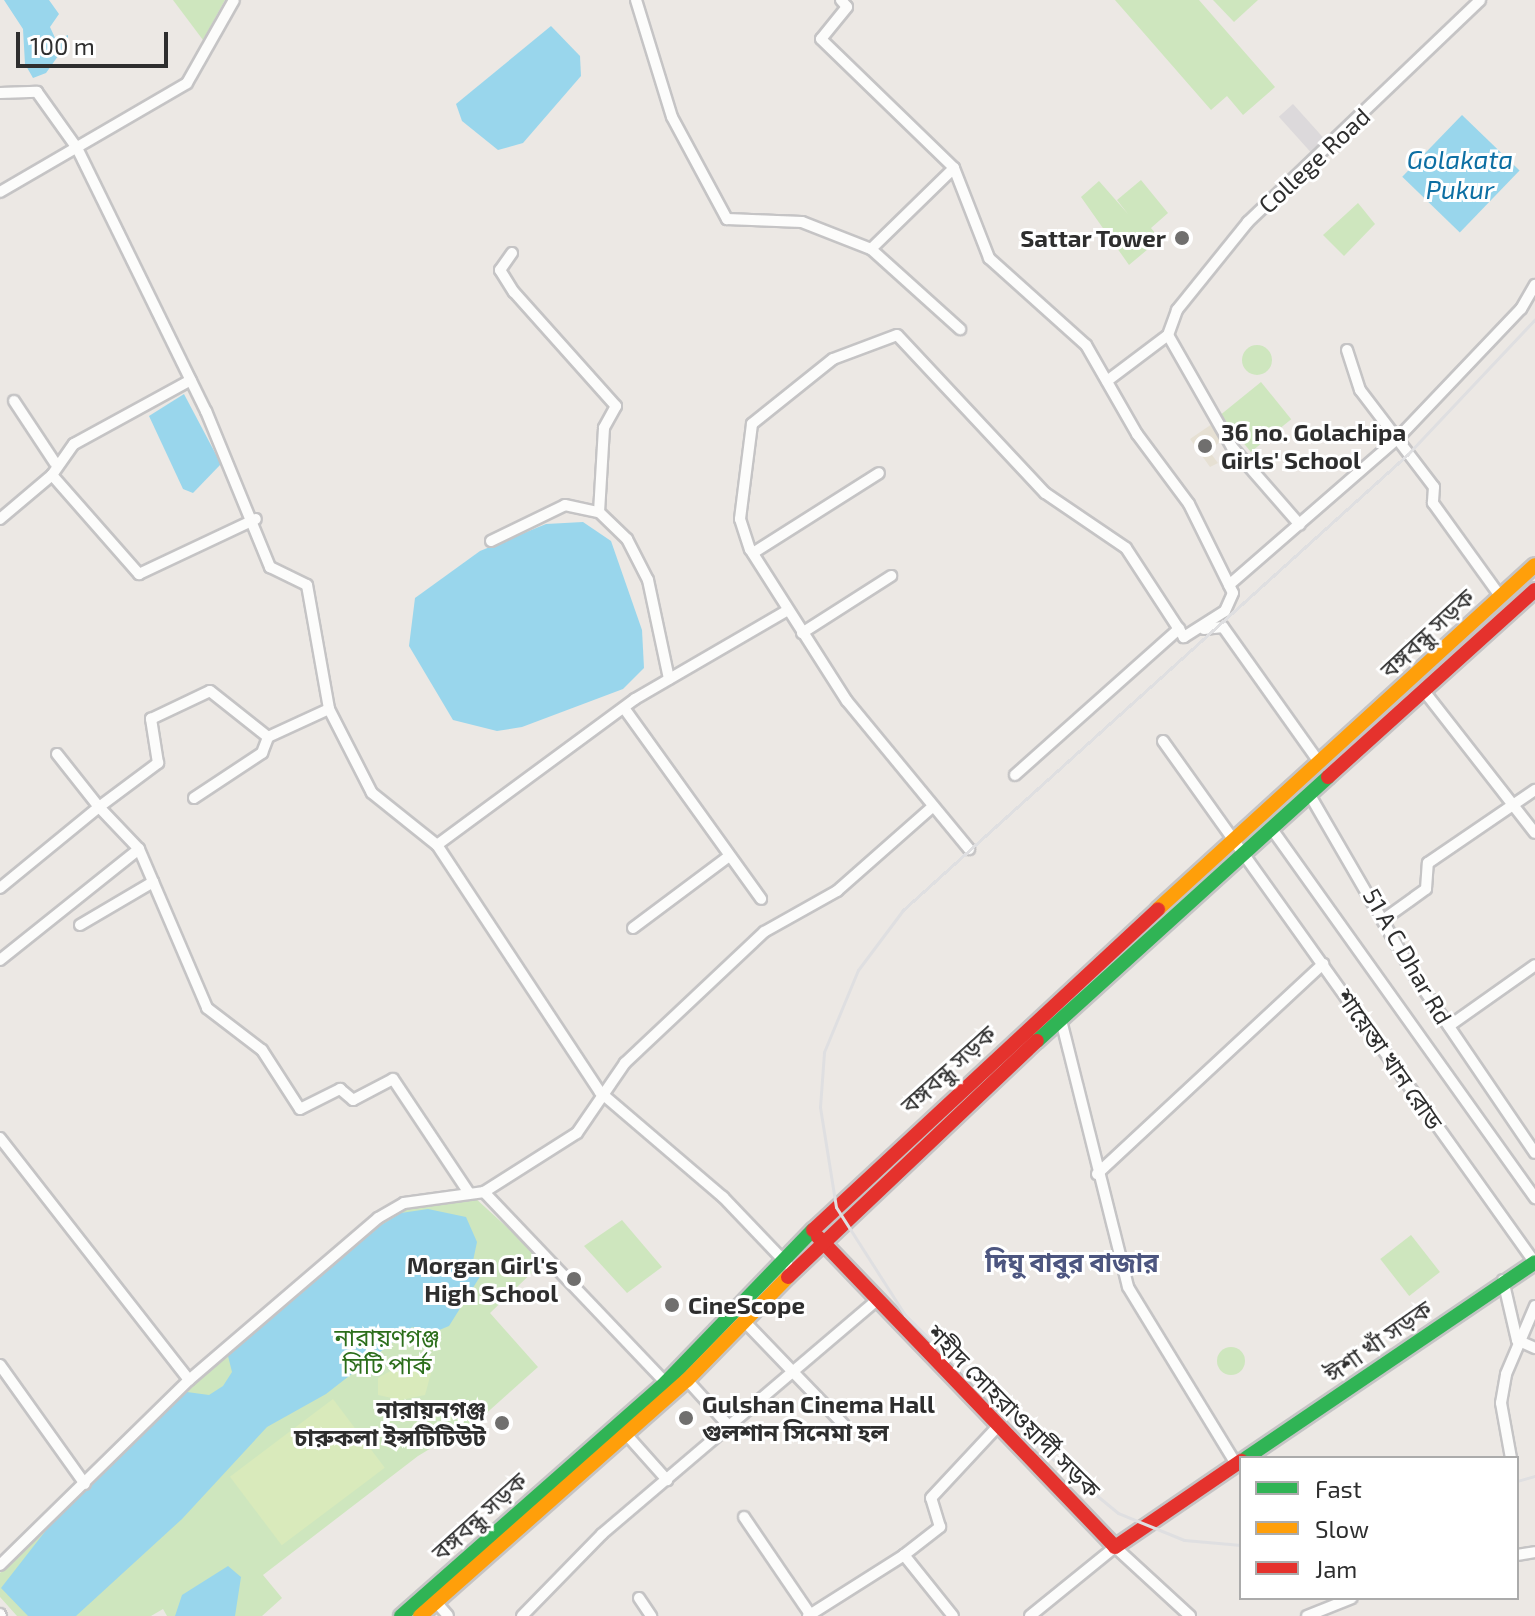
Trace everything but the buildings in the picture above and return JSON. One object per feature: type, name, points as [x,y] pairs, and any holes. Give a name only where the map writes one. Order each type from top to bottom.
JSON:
[{"type":"main road","name":"বঙ্গবন্ধু সড়ক","points":[[420,1616],[626,1434],[818,1236],[1235,840],[1535,565]]},
{"type":"main road","name":"বঙ্গবন্ধু সড়ক","points":[[818,1236],[1274,832],[1535,590]]},
{"type":"main road","name":"শহীদ সোহরাওয়ার্দী সড়ক","points":[[818,1236],[876,1301],[1000,1424],[1115,1547]]},
{"type":"main road","name":"ঈশা খাঁ সড়ক","points":[[1248,1456],[1503,1280],[1535,1262]]},
{"type":"main road","name":"বঙ্গবন্ধু সড়ক","points":[[401,1616],[670,1386],[687,1380],[744,1321],[789,1266]]},
{"type":"main road","name":"ঈশা খাঁ সড়ক","points":[[1115,1547],[1239,1462]]},
{"type":"street","points":[[0,192],[187,83],[234,0]]},
{"type":"street","points":[[636,0],[672,117],[727,219],[802,222],[871,249],[960,329]]},
{"type":"street","points":[[841,0],[847,7],[821,39],[954,168],[989,258],[1086,345],[1189,504],[1229,585],[1225,611],[1189,639],[1179,629],[1126,548],[1045,493],[897,335],[833,359],[752,424],[740,519],[753,553],[802,633],[930,809],[969,849]]},
{"type":"street","name":"College Road","points":[[1168,335],[1177,310],[1248,222],[1480,0]]},
{"type":"street","points":[[0,93],[37,92],[77,148],[256,519],[270,567],[307,585],[329,709],[372,793],[437,845],[600,1092],[723,1197],[789,1266]]},
{"type":"street","points":[[871,249],[954,168]]},
{"type":"street","points":[[512,253],[500,270],[514,292],[616,406],[604,428],[599,512]]},
{"type":"street","points":[[1229,585],[1397,439],[1521,309],[1535,285]]},
{"type":"street","points":[[1107,381],[1168,335],[1232,447],[1300,525]]},
{"type":"street","points":[[1347,350],[1360,390],[1397,439],[1500,596]]},
{"type":"street","points":[[0,519],[52,475],[55,463],[74,444],[191,380]]},
{"type":"street","points":[[14,401],[55,463]]},
{"type":"street","points":[[753,553],[879,473]]},
{"type":"street","points":[[52,475],[139,574],[256,519]]},
{"type":"street","points":[[491,541],[565,505],[599,512],[627,539],[648,580],[669,679]]},
{"type":"street","points":[[802,633],[891,576]]},
{"type":"street","points":[[437,845],[624,708],[788,610]]},
{"type":"street","points":[[1202,629],[1223,627],[1319,762]]},
{"type":"street","points":[[1015,775],[1179,629]]},
{"type":"street","points":[[0,888],[158,763],[151,719],[210,691],[268,737]]},
{"type":"street","points":[[1424,691],[1535,833]]},
{"type":"street","points":[[624,708],[761,899]]},
{"type":"street","points":[[194,798],[262,753],[268,737],[329,709]]},
{"type":"street","name":"শায়েস্তা খান রোড","points":[[1163,741],[1535,1262]]},
{"type":"street","points":[[57,754],[99,807],[139,849],[207,1008],[262,1050],[300,1109],[340,1089],[353,1100],[393,1079],[469,1193]]},
{"type":"street","points":[[1387,917],[1426,889],[1428,863],[1535,790]]},
{"type":"street","name":"51 A C Dhar Rd","points":[[1311,797],[1387,917],[1401,954],[1535,1153]]},
{"type":"street","points":[[0,1565],[189,1380],[378,1218],[404,1203],[484,1192],[577,1133],[600,1092],[764,932],[837,891],[930,809]]},
{"type":"street","points":[[1274,832],[1535,1198]]},
{"type":"street","points":[[0,960],[139,849]]},
{"type":"street","points":[[633,928],[728,857]]},
{"type":"street","points":[[80,925],[153,882]]},
{"type":"street","points":[[1097,1174],[1323,964]]},
{"type":"street","points":[[1449,1026],[1535,965]]},
{"type":"street","points":[[1061,1020],[1097,1174],[1128,1287],[1239,1458]]},
{"type":"street","points":[[0,1138],[189,1380]]},
{"type":"street","points":[[484,1192],[670,1386]]},
{"type":"street","points":[[1503,1280],[1517,1340]]},
{"type":"street","points":[[522,1616],[727,1424],[793,1373],[876,1301]]},
{"type":"street","points":[[1511,1456],[1501,1403],[1517,1340],[1535,1306]]},
{"type":"street","points":[[744,1321],[844,1425]]},
{"type":"street","points":[[1517,1340],[1535,1348]]},
{"type":"street","points":[[0,1365],[85,1484]]},
{"type":"street","points":[[687,1380],[727,1424]]},
{"type":"street","points":[[744,1517],[809,1615],[904,1555],[940,1527],[931,1498],[1000,1424]]},
{"type":"street","points":[[626,1434],[667,1480]]},
{"type":"street","points":[[1030,1616],[1115,1547]]},
{"type":"street","name":"শহীদ সোহরাওয়ার্দী সড়ক","points":[[1115,1547],[1190,1616]]},
{"type":"street","points":[[904,1555],[953,1616]]},
{"type":"street","points":[[639,1598],[651,1616]]},
{"type":"street","points":[[1307,1616],[1347,1600]]},
{"type":"street","points":[[436,1602],[448,1616]]},
{"type":"shaded area","points":[[1293,104],[1325,140],[1311,152],[1279,117]]},
{"type":"shaded area","name":"36 no. Golachipa Girls' School","points":[[1212,424],[1222,440],[1209,451],[1218,463],[1210,467],[1190,439]]},
{"type":"green space","points":[[173,0],[225,0],[203,40]]},
{"type":"green space","points":[[1115,0],[1199,0],[1275,87],[1243,115],[1227,96],[1211,110]]},
{"type":"green space","points":[[1213,0],[1258,0],[1234,22]]},
{"type":"green space","points":[[1141,180],[1168,213],[1151,228],[1160,239],[1129,265],[1081,197],[1099,181],[1128,214],[1117,200]]},
{"type":"green space","points":[[1358,203],[1375,224],[1344,256],[1323,235]]},
{"type":"green space","points":[[1257,345],[1267,350],[1272,360],[1267,370],[1257,375],[1247,370],[1242,360],[1247,350]]},
{"type":"green space","points":[[1261,382],[1291,419],[1251,452],[1221,415]]},
{"type":"green space","name":"নারায়ণগঞ্জ সিটি পার্ক","points":[[474,1197],[544,1261],[490,1313],[538,1367],[481,1418],[418,1456],[263,1575],[282,1598],[262,1616],[167,1616],[163,1609],[151,1616],[17,1616],[0,1597],[0,1573],[19,1549],[172,1399],[358,1237],[401,1209]]},
{"type":"green space","points":[[622,1220],[662,1267],[627,1293],[584,1246]]},
{"type":"green space","points":[[1411,1235],[1440,1272],[1409,1296],[1380,1259]]},
{"type":"green space","points":[[1231,1347],[1241,1351],[1245,1361],[1241,1371],[1231,1375],[1221,1371],[1217,1361],[1221,1351]]},
{"type":"green space","points":[[422,1353],[433,1366],[425,1395],[401,1400],[378,1395],[378,1378]]},
{"type":"green space","points":[[333,1399],[385,1468],[282,1545],[230,1477]]},
{"type":"water","points":[[4,0],[49,0],[59,14],[50,27],[56,40],[68,35],[68,42],[46,73],[33,78],[25,64],[23,29]]},
{"type":"water","points":[[551,26],[580,56],[581,76],[523,143],[498,150],[462,121],[456,104]]},
{"type":"water","name":"Golakata Pukur","points":[[1462,115],[1520,171],[1460,232],[1402,177]]},
{"type":"water","points":[[184,394],[221,464],[193,493],[183,489],[149,416]]},
{"type":"water","points":[[583,522],[611,541],[642,630],[644,668],[623,689],[522,727],[497,731],[453,720],[409,646],[415,598],[480,551],[546,524]]},
{"type":"water","points":[[428,1209],[466,1217],[477,1242],[473,1261],[481,1275],[449,1326],[432,1333],[412,1327],[326,1394],[267,1427],[182,1519],[76,1616],[28,1616],[1,1588],[54,1520],[187,1392],[209,1395],[223,1386],[232,1372],[228,1356],[299,1291],[368,1233],[401,1213]]},
{"type":"water","points":[[228,1566],[241,1577],[235,1616],[175,1616],[182,1595]]},
{"type":"railway","points":[[1239,1545],[1184,1540],[1118,1513],[1044,1452],[905,1315],[836,1207],[820,1107],[824,1052],[858,970],[903,910],[1408,454],[1535,319]]},
{"type":"railway","points":[[1519,1480],[1535,1476]]},
{"type":"traffic: fast","points":[[1037,1041],[1328,777]]},
{"type":"traffic: fast","points":[[401,1616],[666,1382],[813,1230]]},
{"type":"traffic: fast","points":[[1249,1456],[1535,1262]]},
{"type":"traffic: slow","points":[[1158,909],[1535,565]]},
{"type":"traffic: slow","points":[[420,1616],[687,1380],[788,1277]]},
{"type":"traffic: jam","points":[[1328,777],[1535,590]]},
{"type":"traffic: jam","points":[[813,1230],[1158,909]]},
{"type":"traffic: jam","points":[[788,1277],[1037,1041]]},
{"type":"traffic: jam","points":[[818,1237],[1115,1547],[1239,1462]]},
{"type":"place","name":"Sattar Tower","points":[[1182,238]]},
{"type":"place","name":"36 no. Golachipa Girls' School","points":[[1205,446]]},
{"type":"place","name":"Morgan Girl's High School","points":[[574,1279]]},
{"type":"place","name":"CineScope","points":[[672,1305]]},
{"type":"place","name":"Gulshan Cinema Hall গুলশান সিনেমা হল","points":[[686,1418]]},
{"type":"place","name":"নারায়নগঞ্জ চারুকলা ইন্সটিটিউট","points":[[502,1423]]},
{"type":"district","name":"দিঘু বাবুর বাজার","points":[[1072,1262]]}]
